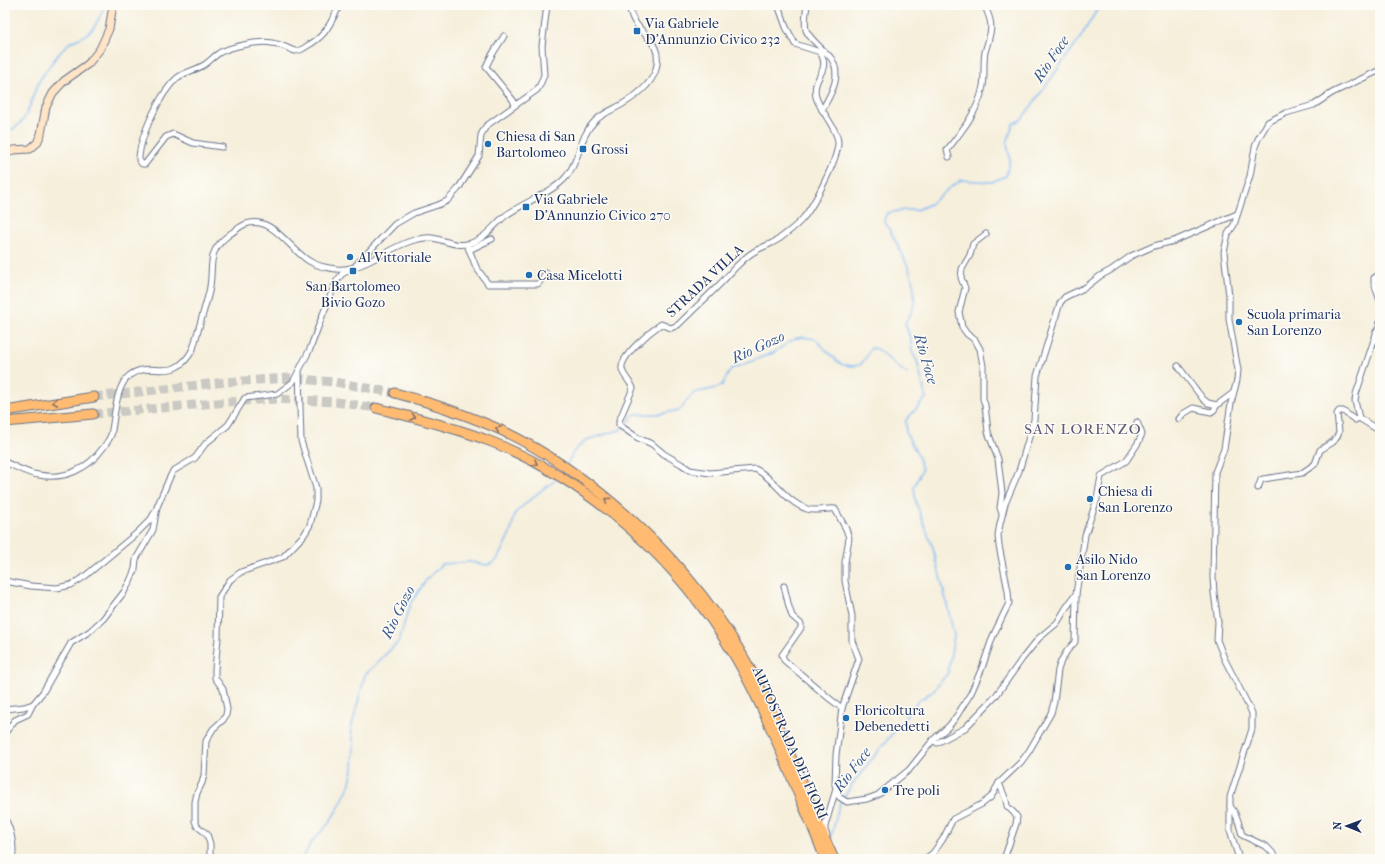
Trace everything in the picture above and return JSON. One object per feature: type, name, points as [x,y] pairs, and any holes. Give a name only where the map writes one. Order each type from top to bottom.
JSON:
[{"type":"highway","name":"AUTOSTRADA DEI FIORI","points":[[395,393],[437,404],[480,421],[526,443],[573,473],[597,491],[642,531],[704,597],[733,640],[765,697],[825,859]]},
{"type":"highway","points":[[5,411],[94,397]]},
{"type":"highway","name":"AUTOSTRADA DEI FIORI","points":[[376,408],[433,422],[464,432],[494,443],[522,456],[573,485],[599,503],[665,557]]},
{"type":"highway","points":[[5,422],[93,414]]},
{"type":"highway","name":"AUTOSTRADA DEI FIORI","points":[[781,743],[836,859]]},
{"type":"street","points":[[5,155],[13,150],[30,149],[37,143],[41,134],[46,107],[53,93],[64,81],[88,64],[100,49],[109,29],[113,5]]},
{"type":"street","points":[[222,147],[193,143],[173,134],[166,137],[145,164],[142,164],[140,160],[143,143],[156,106],[176,79],[205,65],[218,54],[234,48],[271,42],[295,51],[299,51],[322,37],[340,5]]},
{"type":"street","points":[[5,462],[39,475],[62,476],[86,466],[97,457],[110,437],[117,402],[125,380],[130,375],[146,369],[167,370],[175,368],[189,357],[193,349],[209,290],[211,261],[216,248],[223,239],[245,224],[255,223],[265,225],[273,229],[299,254],[310,262],[322,267],[343,270],[353,268],[395,224],[414,213],[447,201],[458,189],[479,156],[481,135],[486,126],[537,90],[540,85],[544,74],[542,46],[547,5]]},
{"type":"street","points":[[5,581],[31,586],[57,588],[71,585],[84,577],[137,533],[151,519],[168,479],[173,471],[195,458],[206,443],[228,424],[244,398],[277,394],[293,382],[310,349],[336,282],[342,274],[408,242],[420,238],[432,238],[454,244],[467,244],[477,241],[516,208],[558,185],[566,178],[577,159],[585,133],[593,123],[601,115],[634,97],[650,81],[656,72],[658,62],[657,53],[653,42],[638,28],[633,19],[630,5]]},
{"type":"street","points":[[778,5],[786,27],[795,44],[823,52]]},
{"type":"street","points":[[807,5],[805,17],[806,29],[810,37],[823,52],[830,57],[836,67],[836,75],[831,94],[822,110]]},
{"type":"street","points":[[949,157],[947,150],[972,114],[979,100],[983,86],[985,53],[992,27],[984,5]]},
{"type":"street","points":[[504,36],[497,49],[488,59],[486,66],[513,100],[515,105]]},
{"type":"street","name":"STRADA VILLA","points":[[823,52],[825,64],[815,85],[815,93],[817,100],[834,131],[838,143],[831,168],[809,211],[803,219],[778,240],[755,250],[741,262],[678,325],[671,328],[661,324],[645,337],[624,359],[622,366],[623,372],[633,388],[618,420],[620,425],[638,438],[652,444],[664,454],[690,470],[710,473],[755,469],[762,472],[793,502],[808,510],[835,509],[846,529],[849,538],[845,562],[845,581],[852,616],[852,641],[859,659],[842,708]]},
{"type":"street","points":[[1239,859],[1230,830],[1231,791],[1252,729],[1253,721],[1252,713],[1247,701],[1224,658],[1217,640],[1218,622],[1214,593],[1214,481],[1215,472],[1224,449],[1230,403],[1237,380],[1238,370],[1229,319],[1229,296],[1224,252],[1228,234],[1234,225],[1243,200],[1250,176],[1255,146],[1260,134],[1268,122],[1286,114],[1314,105],[1332,93],[1380,70]]},
{"type":"street","points":[[784,586],[792,616],[801,624],[802,628],[782,655],[784,660],[842,708],[836,755],[835,785],[839,797],[847,802],[862,800],[878,795],[908,770],[932,740],[949,726],[971,692],[982,668],[993,636],[1009,603],[998,536],[1005,504],[1019,471],[1034,420],[1037,376],[1060,303],[1065,297],[1086,287],[1131,256],[1154,246],[1174,241],[1237,214]]},
{"type":"street","points":[[986,234],[973,244],[970,255],[962,269],[961,278],[965,288],[959,312],[962,328],[975,340],[980,349],[984,366],[983,399],[986,405],[988,432],[998,459],[1002,493],[1000,508],[1002,514]]},
{"type":"street","points":[[469,250],[492,239]]},
{"type":"street","points":[[467,244],[476,267],[488,284],[538,284],[546,273]]},
{"type":"street","points":[[1380,276],[1374,278],[1374,283],[1380,301]]},
{"type":"street","points":[[1359,418],[1355,401],[1356,394],[1380,322]]},
{"type":"street","points":[[1376,331],[1380,348]]},
{"type":"street","points":[[1178,366],[1203,399],[1208,403],[1217,405]]},
{"type":"street","points":[[210,859],[210,844],[207,834],[197,826],[195,821],[195,802],[204,775],[206,741],[213,729],[223,720],[227,709],[223,689],[215,678],[219,597],[230,580],[241,572],[283,557],[304,535],[310,525],[316,501],[316,488],[301,441],[299,370]]},
{"type":"street","points":[[1179,419],[1187,411],[1194,408],[1211,412],[1217,405],[1234,392]]},
{"type":"street","points":[[1258,488],[1261,480],[1263,479],[1302,472],[1315,464],[1320,450],[1337,437],[1339,432],[1337,414],[1339,411],[1343,411],[1355,420],[1359,418],[1380,431]]},
{"type":"street","points":[[925,859],[933,853],[943,839],[953,819],[982,804],[991,797],[999,783],[1021,762],[1030,751],[1051,712],[1054,702],[1060,661],[1075,642],[1076,594],[1085,535],[1101,476],[1126,461],[1134,449],[1142,434],[1137,422]]},
{"type":"street","points":[[5,732],[15,720],[28,714],[32,704],[43,692],[71,643],[90,631],[103,619],[124,592],[135,569],[136,559],[153,530],[157,507]]},
{"type":"street","points":[[932,740],[937,743],[965,728],[995,697],[1022,658],[1039,638],[1057,623],[1076,594]]},
{"type":"street","points":[[5,709],[24,707],[32,704]]},
{"type":"street","points":[[999,783],[1007,806],[1017,818],[1004,859]]},
{"type":"street","points":[[836,790],[825,826],[825,831],[836,854],[836,859]]},
{"type":"street","points":[[1230,806],[1238,820],[1242,835],[1268,848],[1278,859]]},
{"type":"street","points":[[5,819],[9,825],[13,847],[12,859]]},
{"type":"waterway","points":[[5,132],[14,129],[20,124],[25,117],[37,86],[47,69],[68,44],[92,29],[105,5]]},
{"type":"waterway","name":"Rio Foce","points":[[829,839],[832,834],[839,805],[853,783],[919,700],[932,692],[948,673],[954,635],[933,548],[916,503],[914,487],[922,470],[919,458],[906,433],[906,420],[926,398],[917,361],[912,352],[911,341],[905,323],[912,311],[914,298],[913,284],[910,271],[904,257],[884,220],[887,213],[917,210],[930,204],[961,180],[992,182],[1006,176],[1010,160],[1007,143],[1013,124],[1022,119],[1080,38],[1100,5]]},
{"type":"waterway","name":"Rio Gozo","points":[[567,465],[574,451],[586,440],[620,430],[635,414],[659,414],[679,410],[694,393],[716,388],[722,385],[731,369],[773,353],[794,339],[802,337],[815,339],[843,365],[860,365],[871,348],[877,349],[907,374]]},
{"type":"waterway","name":"Rio Gozo","points":[[302,859],[311,843],[329,823],[349,786],[353,770],[354,743],[351,729],[365,675],[399,641],[410,604],[427,579],[442,564],[470,562],[487,565],[497,560],[511,531],[515,513],[557,479]]},
{"type":"waterway","name":"Rio Foce","points":[[816,859],[819,854]]},
{"type":"tunnel","points":[[94,397],[226,382],[289,378],[335,382],[395,393]]},
{"type":"tunnel","points":[[93,414],[277,399],[336,402],[376,408]]},
{"type":"place","name":"Via Gabriele D'Annunzio Civico 232","points":[[637,31]]},
{"type":"place","name":"Chiesa di San Bartolomeo","points":[[488,144]]},
{"type":"place","name":"Grossi","points":[[583,149]]},
{"type":"place","name":"Via Gabriele D'Annunzio Civico 270","points":[[526,207]]},
{"type":"place","name":"Al Vittoriale","points":[[350,257]]},
{"type":"place","name":"San Bartolomeo Bivio Gozo","points":[[353,271]]},
{"type":"place","name":"Casa Micelotti","points":[[529,275]]},
{"type":"place","name":"Scuola primaria San Lorenzo","points":[[1239,322]]},
{"type":"place","name":"Chiesa di San Lorenzo","points":[[1090,499]]},
{"type":"place","name":"Asilo Nido San Lorenzo","points":[[1068,567]]},
{"type":"place","name":"Floricoltura Debenedetti","points":[[846,718]]},
{"type":"place","name":"Tre poli","points":[[885,790]]},
{"type":"district","name":"SAN LORENZO","points":[[1083,429]]}]
